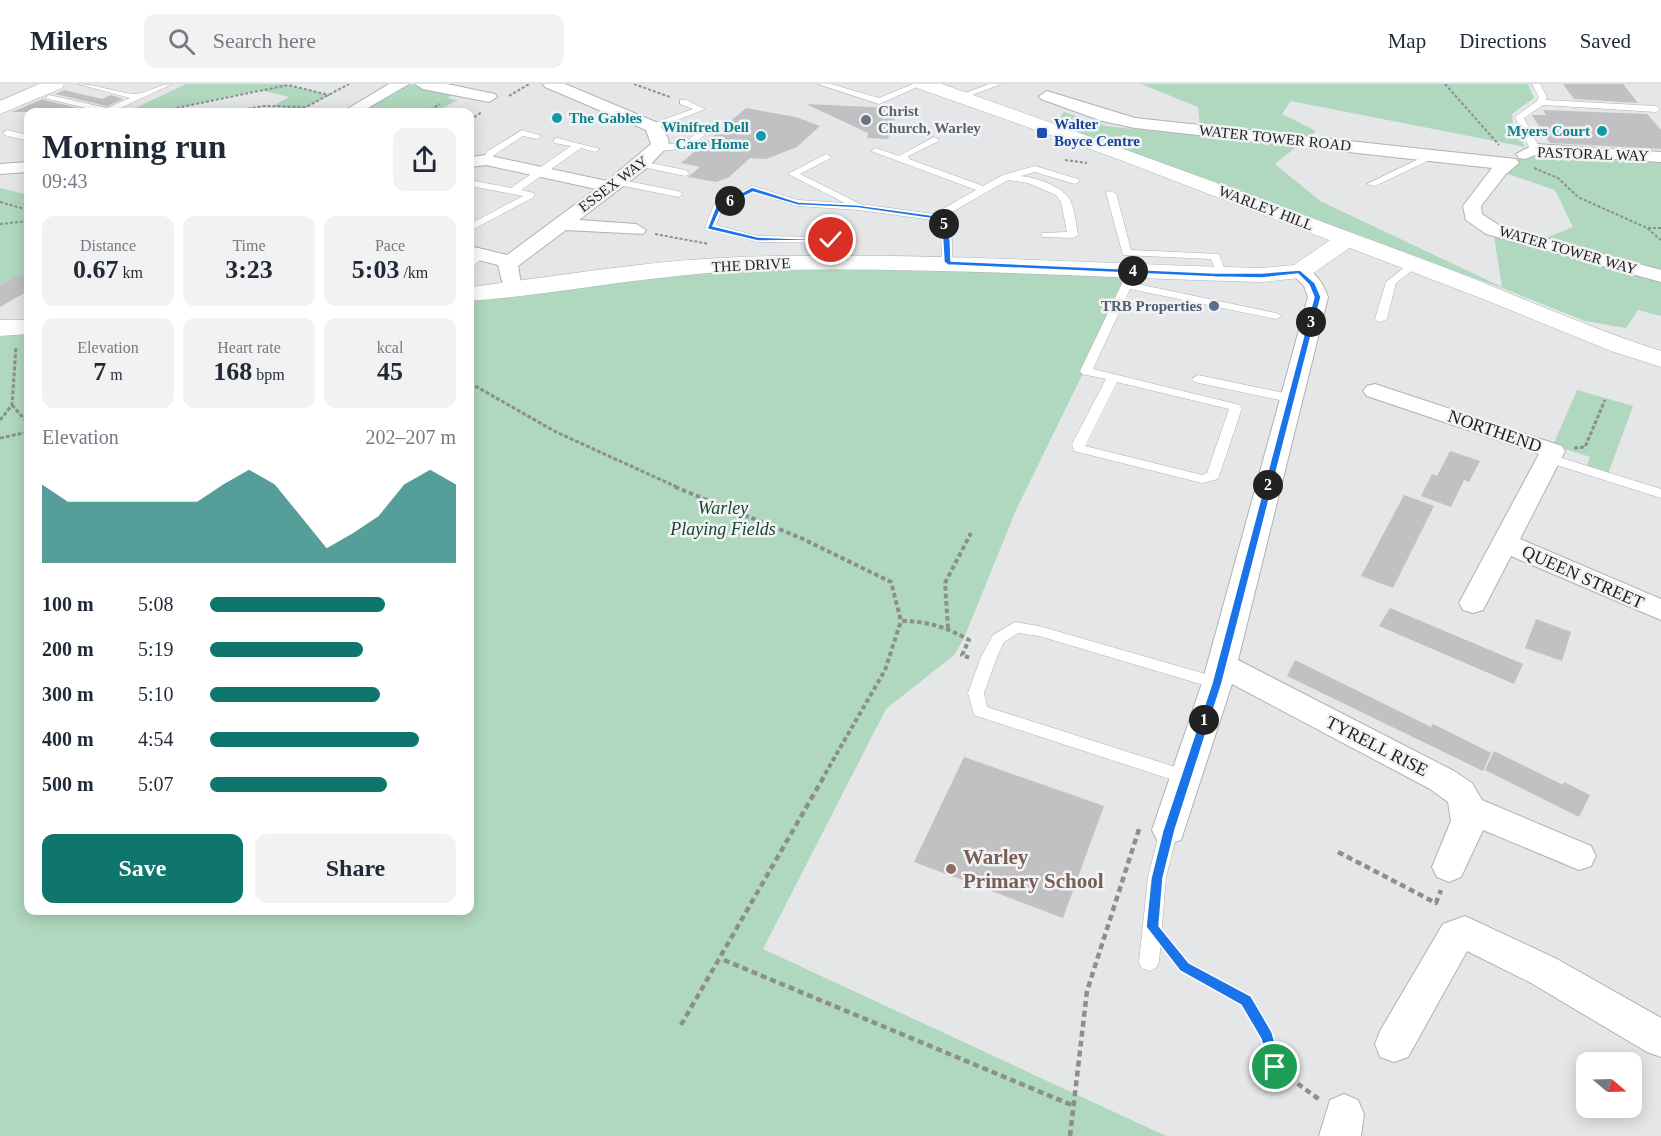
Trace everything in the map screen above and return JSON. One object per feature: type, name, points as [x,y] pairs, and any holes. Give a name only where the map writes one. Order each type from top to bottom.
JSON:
[{"type":"street","points":[[357,108],[402,84]]},
{"type":"street","points":[[423,84],[489,97]]},
{"type":"street","points":[[551,84],[652,127]]},
{"type":"street","name":"WARLEY HILL","points":[[922,84],[1122,154],[1605,338],[1661,354]]},
{"type":"street","points":[[576,95],[597,88]]},
{"type":"street","points":[[0,108],[52,91]]},
{"type":"street","name":"WATER TOWER ROAD","points":[[1047,96],[1108,117],[1136,123],[1432,155],[1522,155]]},
{"type":"street","name":"ESSEX WAY","points":[[511,262],[642,164],[658,148],[659,138],[652,127]]},
{"type":"street","name":"PASTORAL WAY","points":[[1522,155],[1661,157]]},
{"type":"street","name":"WATER TOWER WAY","points":[[1522,155],[1473,206],[1473,216],[1493,230],[1661,276]]},
{"type":"street","points":[[478,161],[614,184]]},
{"type":"street","points":[[0,169],[24,167]]},
{"type":"street","points":[[561,224],[636,230]]},
{"type":"street","points":[[1169,830],[1219,674],[1289,398],[1318,297],[1313,284],[1300,272],[1347,239]]},
{"type":"street","points":[[474,257],[511,262],[508,265],[512,289]]},
{"type":"street","name":"THE DRIVE","points":[[474,294],[612,275],[774,263],[948,262],[1130,278],[1300,272]]},
{"type":"street","points":[[0,328],[24,327]]},
{"type":"street","name":"NORTHEND","points":[[1375,391],[1551,454],[1473,603]]},
{"type":"street","name":"QUEEN STREET","points":[[1506,543],[1661,610]]},
{"type":"street","name":"TYRELL RISE","points":[[1219,674],[1442,780],[1462,794],[1469,809]]},
{"type":"street","points":[[1449,867],[1466,830],[1469,809],[1579,856]]},
{"type":"street","points":[[1394,1044],[1456,935],[1465,932],[1544,971],[1661,1039]]},
{"type":"lane","points":[[82,84],[138,97]]},
{"type":"lane","points":[[115,108],[168,84]]},
{"type":"lane","points":[[822,84],[879,101],[922,84]]},
{"type":"lane","points":[[959,97],[997,84]]},
{"type":"lane","points":[[1536,84],[1543,98],[1541,102]]},
{"type":"lane","points":[[52,91],[97,108]]},
{"type":"lane","points":[[652,127],[701,109],[682,102]]},
{"type":"lane","points":[[1522,155],[1519,117],[1541,102],[1656,109]]},
{"type":"lane","points":[[658,148],[687,146],[709,128]]},
{"type":"lane","points":[[505,129],[537,136]]},
{"type":"lane","points":[[7,133],[24,137]]},
{"type":"lane","points":[[478,161],[522,133]]},
{"type":"lane","points":[[905,161],[903,155],[934,140]]},
{"type":"lane","points":[[557,141],[595,149]]},
{"type":"lane","points":[[513,191],[579,145]]},
{"type":"lane","points":[[876,151],[981,189]]},
{"type":"lane","points":[[1372,184],[1432,155]]},
{"type":"lane","points":[[826,157],[793,174],[843,197],[858,207]]},
{"type":"lane","points":[[642,164],[685,173]]},
{"type":"lane","points":[[936,217],[981,189],[1006,177],[1035,169],[1075,182]]},
{"type":"lane","points":[[1006,177],[1038,184],[1059,193],[1066,201],[1073,236],[1046,235]]},
{"type":"lane","points":[[474,184],[531,195],[513,208],[494,212],[474,225]]},
{"type":"lane","points":[[614,184],[678,194]]},
{"type":"lane","points":[[831,240],[758,239],[710,227],[718,207],[752,189],[797,203],[858,207],[936,217],[942,221],[945,228],[948,262]]},
{"type":"lane","points":[[1111,192],[1127,253],[1215,256],[1222,275]]},
{"type":"lane","points":[[1381,319],[1391,282],[1415,264]]},
{"type":"lane","points":[[1113,377],[1078,444],[1079,447],[1202,479],[1213,476],[1236,408],[1113,377],[1086,371],[1130,278],[1276,316]]},
{"type":"lane","points":[[1198,379],[1289,398]]},
{"type":"lane","points":[[1551,454],[1661,494]]},
{"type":"lane","points":[[1185,777],[980,711],[976,693],[998,639],[1015,627],[1219,674]]},
{"type":"lane","points":[[1149,962],[1157,878],[1169,830]]},
{"type":"path","points":[[258,108],[306,107],[349,84]]},
{"type":"path","points":[[634,84],[682,102]]},
{"type":"path","points":[[1444,84],[1501,147],[1522,155],[1558,178],[1578,197],[1647,228],[1661,240]]},
{"type":"path","points":[[177,108],[288,86],[329,95]]},
{"type":"path","points":[[0,202],[24,209]]},
{"type":"path","points":[[0,224],[24,221]]},
{"type":"path","points":[[1647,228],[1661,228]]},
{"type":"path","points":[[0,420],[12,405],[14,350],[24,334]]},
{"type":"path","points":[[474,385],[554,432],[706,499],[808,539],[891,582],[901,621],[885,670],[681,1025]]},
{"type":"path","points":[[1551,454],[1585,447],[1605,400]]},
{"type":"path","points":[[12,405],[24,418]]},
{"type":"path","points":[[0,438],[24,433]]},
{"type":"path","points":[[948,628],[945,583],[970,534]]},
{"type":"path","points":[[901,621],[932,621],[948,628],[969,640],[962,655],[986,664]]},
{"type":"path","points":[[1070,1136],[1087,991],[1141,822],[1169,830]]},
{"type":"path","points":[[1338,852],[1436,903],[1449,867]]},
{"type":"path","points":[[1152,927],[1184,967],[1246,1001],[1267,1037],[1275,1067],[1342,1125]]},
{"type":"path","points":[[724,960],[1074,1106]]},
{"type":"green space","points":[[186,84],[281,84],[329,95],[305,108],[273,106],[289,97],[260,90],[176,108],[135,108]]},
{"type":"green space","points":[[407,84],[456,93],[447,98],[457,100],[443,108],[362,108]]},
{"type":"green space","points":[[1141,84],[1528,84],[1534,98],[1512,114],[1513,125],[1525,147],[1291,101],[1282,114],[1316,131],[1275,164],[1320,201],[1502,287],[1493,230],[1536,242],[1573,227],[1555,190],[1499,171],[1535,149],[1661,157],[1661,316],[1638,310],[1626,328],[1585,321],[1502,288],[1053,127],[1064,112],[1106,126],[1201,136],[1198,107]]},
{"type":"green space","points":[[0,188],[24,194],[24,272],[0,285]]},
{"type":"green space","name":"Warley Playing Fields","points":[[774,263],[1133,271],[1016,510],[964,638],[954,655],[886,709],[763,949],[1166,1136],[0,1136],[0,334],[24,332],[24,915],[474,915],[474,294]]},
{"type":"green space","points":[[1577,390],[1633,406],[1608,474],[1587,467],[1590,457],[1553,445]]},
{"type":"building","points":[[1563,84],[1623,84],[1638,103],[1574,99]]},
{"type":"building","points":[[64,90],[102,99],[111,95],[123,99],[107,106],[55,94]]},
{"type":"building","points":[[43,99],[78,108],[24,108],[24,112],[12,112]]},
{"type":"building","name":"Christ Church, Warley","points":[[806,104],[893,108],[891,112],[897,112],[888,139],[867,138],[868,133]]},
{"type":"building","name":"Winifred Dell Care Home","points":[[746,108],[796,117],[820,126],[797,147],[766,159],[750,158],[728,178],[716,182],[688,177],[700,167],[681,163]]},
{"type":"building","name":"Myers Court","points":[[1543,110],[1647,114],[1661,130],[1661,149],[1550,143],[1532,115],[1546,115]]},
{"type":"building","points":[[24,272],[24,293],[0,307],[0,285]]},
{"type":"building","points":[[1450,451],[1480,461],[1469,482],[1464,480],[1451,507],[1421,496],[1432,474],[1437,476]]},
{"type":"building","points":[[1404,495],[1434,506],[1393,588],[1361,576]]},
{"type":"building","points":[[1390,608],[1523,664],[1514,684],[1379,626]]},
{"type":"building","points":[[1536,619],[1571,632],[1562,661],[1525,648]]},
{"type":"building","points":[[1295,660],[1431,727],[1433,724],[1491,753],[1483,771],[1287,676]]},
{"type":"building","points":[[1494,751],[1563,785],[1564,782],[1590,795],[1579,817],[1485,770]]},
{"type":"building","points":[[964,757],[1104,806],[1063,918],[914,862]]},
{"type":"place","name":"The Gables","points":[[557,118]]},
{"type":"place","name":"Christ Church, Warley","points":[[866,120]]},
{"type":"place","name":"Myers Court","points":[[1602,131]]},
{"type":"place","name":"Walter Boyce Centre","points":[[1042,133]]},
{"type":"place","name":"Winifred Dell Care Home","points":[[761,136]]},
{"type":"place","name":"TRB Properties","points":[[1214,306]]},
{"type":"place","name":"Warley Primary School","points":[[951,869]]},
{"type":"route","points":[[831,240],[758,239],[710,227],[718,207],[752,189],[797,203],[858,207],[936,217],[942,221],[945,228],[948,262],[1215,275],[1300,272],[1313,284],[1318,297],[1311,326],[1289,398],[1252,552],[1217,683],[1169,830],[1157,878],[1152,927],[1184,967],[1246,1001],[1267,1037],[1275,1067]]}]
